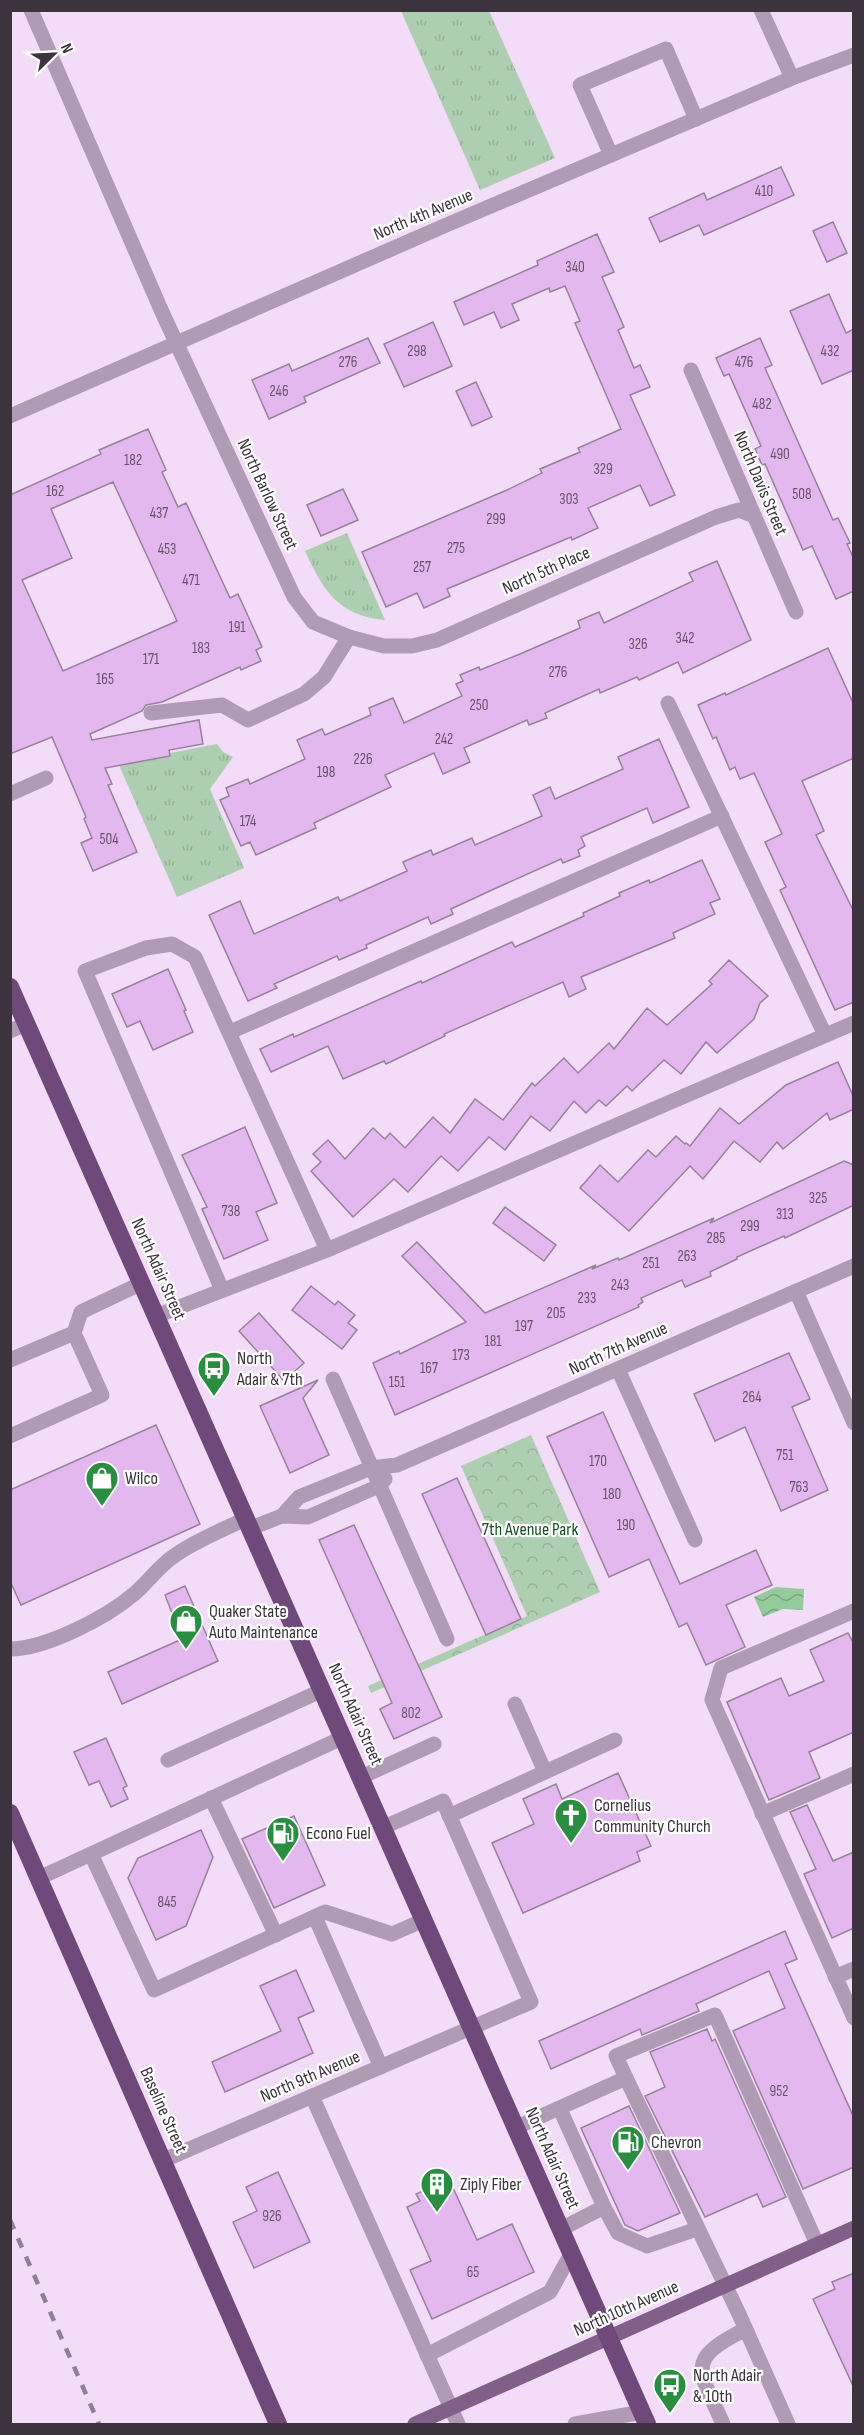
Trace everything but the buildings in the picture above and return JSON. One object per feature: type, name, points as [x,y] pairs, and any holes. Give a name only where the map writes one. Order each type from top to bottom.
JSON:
[{"type":"highway","name":"North Adair Street","points":[[10,987],[19,1027],[142,1283],[645,2418]]},
{"type":"highway","name":"Baseline Street","points":[[10,1813],[278,2424]]},
{"type":"main road","name":"North 10th Avenue","points":[[416,2424],[854,2228]]},
{"type":"street","name":"North Barlow Street","points":[[31,10],[118,212],[294,597],[313,622],[349,637]]},
{"type":"street","points":[[761,10],[792,78]]},
{"type":"street","points":[[611,155],[580,85],[666,49],[696,119]]},
{"type":"street","name":"North 4th Avenue","points":[[10,416],[444,226],[792,78],[854,55]]},
{"type":"street","name":"North Davis Street","points":[[692,370],[796,612]]},
{"type":"street","name":"North 5th Place","points":[[349,637],[384,646],[412,646],[437,640],[716,517],[739,510],[754,516]]},
{"type":"street","points":[[151,713],[222,705],[248,720],[304,694],[324,677],[349,637]]},
{"type":"street","points":[[668,703],[825,1035]]},
{"type":"street","points":[[10,794],[46,778]]},
{"type":"street","points":[[230,1032],[722,816]]},
{"type":"street","points":[[222,1290],[85,971],[146,948],[172,944],[195,957],[327,1251]]},
{"type":"street","points":[[156,1316],[327,1251],[854,1023]]},
{"type":"street","name":"North 7th Avenue","points":[[282,1516],[299,1497],[371,1468],[397,1465],[854,1266]]},
{"type":"street","points":[[10,1436],[102,1395],[74,1333],[81,1312],[142,1283]]},
{"type":"street","points":[[796,1291],[854,1423]]},
{"type":"street","points":[[10,1360],[74,1333]]},
{"type":"street","points":[[618,1369],[695,1540]]},
{"type":"street","points":[[333,1379],[447,1639]]},
{"type":"street","name":"North 7th Avenue","points":[[10,1648],[40,1646],[112,1611],[135,1594],[172,1557],[190,1545],[249,1523],[282,1516],[308,1517],[379,1486],[397,1465]]},
{"type":"street","points":[[854,1611],[722,1668],[712,1700],[854,2018]]},
{"type":"street","points":[[168,1760],[323,1690]]},
{"type":"street","points":[[515,1704],[545,1772]]},
{"type":"street","points":[[39,1878],[344,1737]]},
{"type":"street","points":[[384,1827],[443,1801],[449,1815],[615,1740]]},
{"type":"street","points":[[361,1777],[434,1744]]},
{"type":"street","points":[[762,1814],[854,1774]]},
{"type":"street","points":[[211,1798],[276,1935]]},
{"type":"street","name":"North 9th Avenue","points":[[164,2160],[531,2002],[449,1815]]},
{"type":"street","points":[[91,1854],[154,1990],[326,1912],[392,1934],[424,1920]]},
{"type":"street","points":[[315,1917],[381,2067]]},
{"type":"street","points":[[835,1977],[854,1969]]},
{"type":"street","points":[[788,2424],[746,2329],[616,2056],[716,2015],[817,2244]]},
{"type":"street","points":[[517,2127],[626,2078]]},
{"type":"street","points":[[312,2096],[458,2424]]},
{"type":"street","points":[[560,2109],[618,2233],[647,2246],[697,2229]]},
{"type":"street","points":[[561,2229],[604,2207]]},
{"type":"street","points":[[427,2355],[550,2292],[572,2252]]},
{"type":"street","points":[[723,2424],[705,2384],[700,2366],[706,2353],[723,2340],[746,2329]]},
{"type":"street","points":[[575,2424],[645,2418]]},
{"type":"green space","points":[[401,11],[489,11],[555,158],[480,190]]},
{"type":"green space","points":[[347,533],[385,620],[355,613],[334,599],[318,578],[305,551]]},
{"type":"green space","points":[[217,744],[223,752],[233,757],[210,789],[244,868],[177,897],[118,763]]},
{"type":"green space","name":"7th Avenue Park","points":[[531,1435],[600,1592],[371,1693],[368,1686],[527,1616],[461,1466]]},
{"type":"water","points":[[776,1587],[804,1589],[803,1610],[783,1609],[763,1617],[754,1597]]},
{"type":"railway","points":[[10,2220],[99,2424]]},
{"type":"place","name":"North Adair & 7th","points":[[214,1397]]},
{"type":"place","name":"Wilco","points":[[102,1507]]},
{"type":"place","name":"Quaker State Auto Maintenance","points":[[186,1650]]},
{"type":"place","name":"Cornelius Community Church","points":[[571,1844]]},
{"type":"place","name":"Econo Fuel","points":[[283,1862]]},
{"type":"place","name":"Chevron","points":[[628,2171]]},
{"type":"place","name":"Ziply Fiber","points":[[437,2213]]},
{"type":"place","name":"North Adair & 10th","points":[[670,2414]]}]
